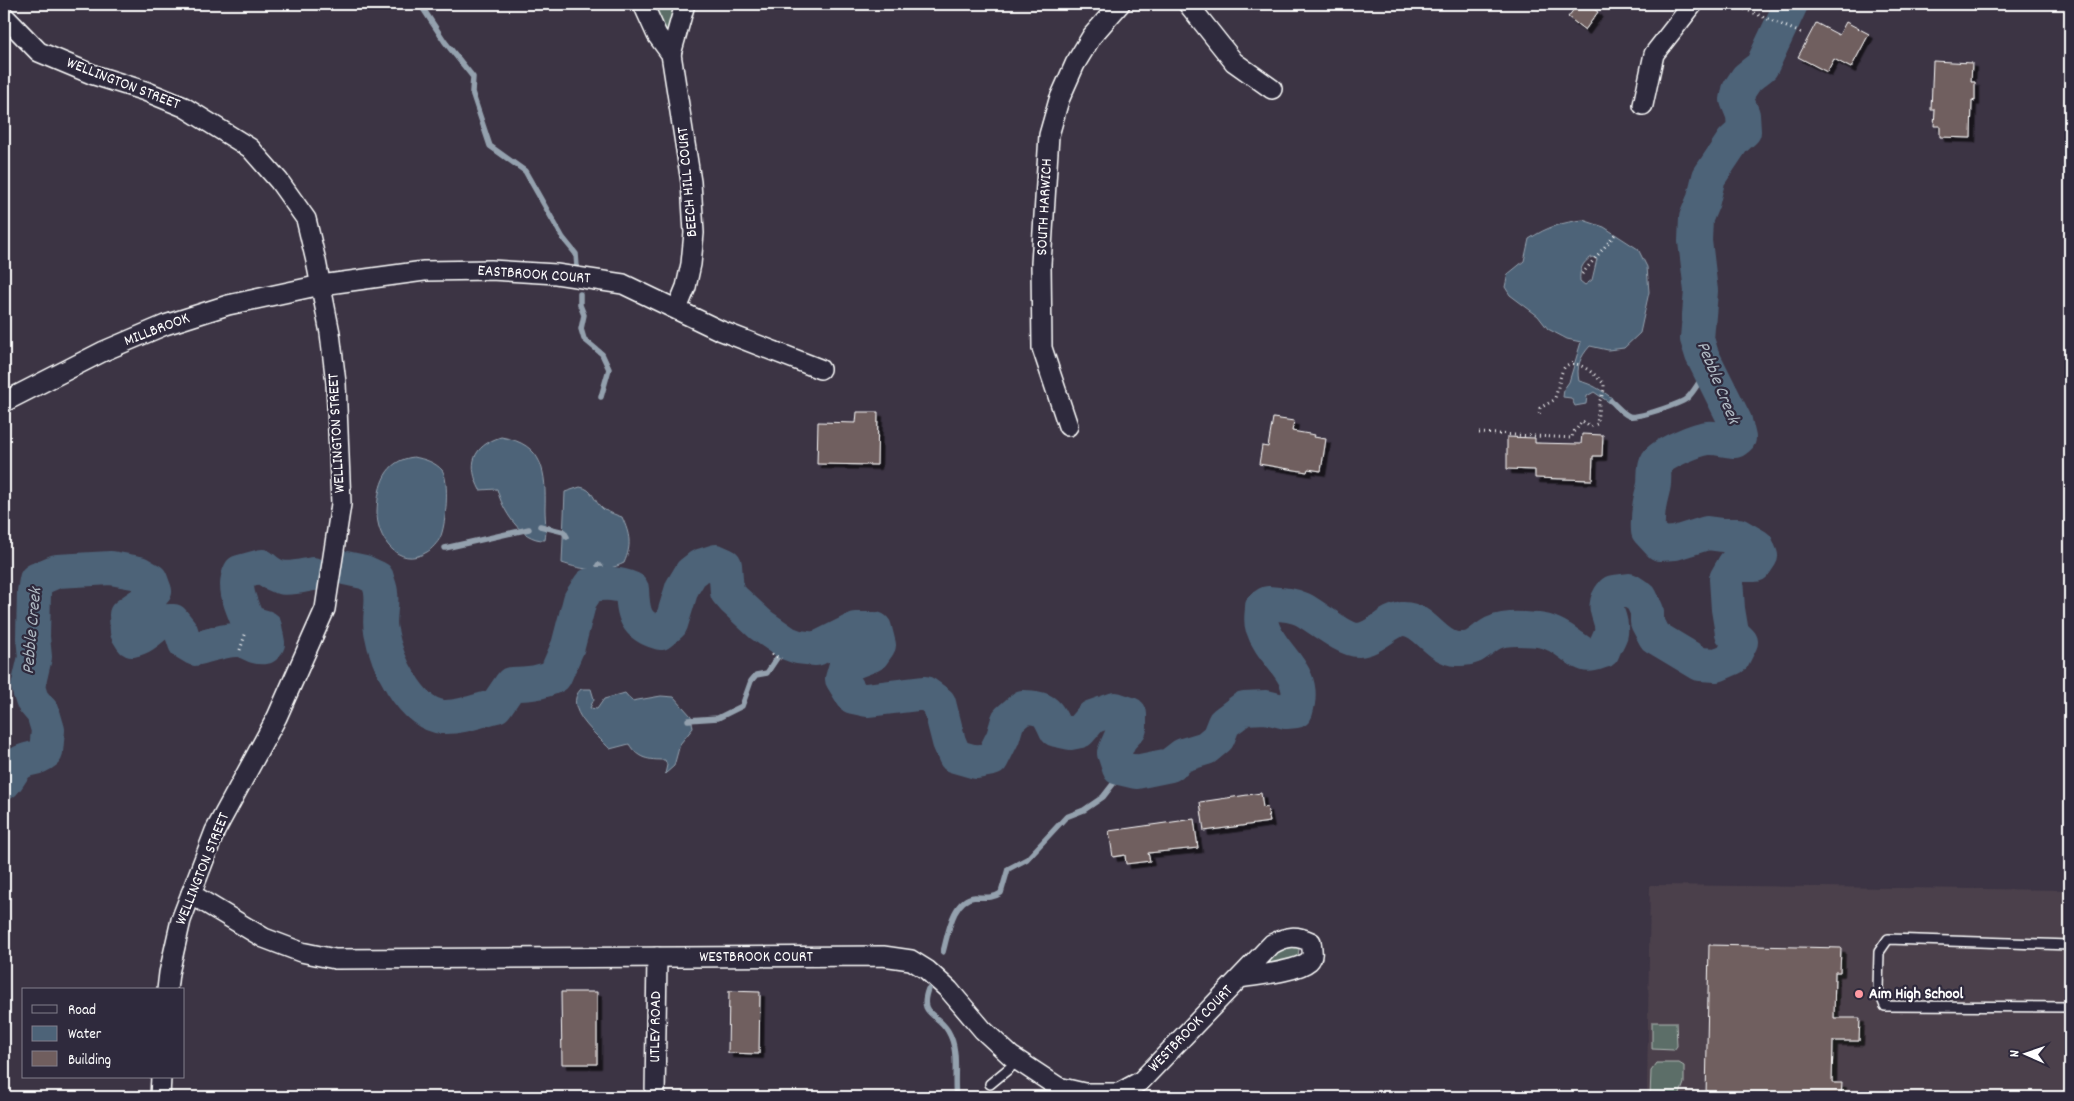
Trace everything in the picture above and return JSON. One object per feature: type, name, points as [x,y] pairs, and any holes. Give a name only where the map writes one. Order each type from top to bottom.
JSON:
[{"type":"street","name":"BEECH HILL COURT","points":[[644,4],[657,35],[671,54]]},
{"type":"street","name":"BEECH HILL COURT","points":[[677,309],[686,287],[691,264],[694,233],[690,173],[671,54],[685,4]]},
{"type":"street","name":"SOUTH HARWICH","points":[[1068,426],[1042,348],[1041,264],[1049,135],[1059,100],[1075,64],[1092,36],[1120,4]]},
{"type":"street","points":[[1188,4],[1234,62],[1272,89]]},
{"type":"street","points":[[1643,105],[1654,54],[1693,4]]},
{"type":"street","name":"WELLINGTON STREET","points":[[4,16],[39,52],[94,75],[145,91],[184,107],[250,148],[278,181],[306,219],[330,333],[336,383],[341,504],[325,609],[277,717],[215,832],[181,920],[167,988]]},
{"type":"street","name":"EASTBROOK COURT","points":[[321,285],[424,271],[491,270],[562,274],[623,284],[742,340],[820,369]]},
{"type":"street","name":"MILLBROOK","points":[[4,402],[104,351],[165,325],[228,305],[321,285]]},
{"type":"street","name":"WESTBROOK COURT","points":[[191,894],[264,938],[301,952],[335,958],[884,956],[911,960],[949,990],[983,1030],[1018,1061],[1058,1087],[1084,1093],[1119,1093],[1141,1081],[1240,978]]},
{"type":"street","name":"UTLEY ROAD","points":[[655,1097],[657,957]]},
{"type":"street","points":[[160,1078],[160,1097]]},
{"type":"lane","points":[[2070,945],[1888,939],[1879,952],[1878,989],[1885,1006],[2070,1007]]},
{"type":"lane","points":[[990,1084],[1018,1061]]},
{"type":"path","points":[[1740,7],[1801,33]]},
{"type":"path","points":[[1582,274],[1617,232]]},
{"type":"path","points":[[1479,433],[1572,438],[1573,432],[1582,421],[1590,427],[1597,424],[1604,384],[1598,376],[1580,365],[1574,363],[1567,365],[1563,369],[1554,400],[1540,408],[1539,416]]},
{"type":"path","points":[[240,650],[246,632]]},
{"type":"path","points":[[772,654],[781,659]]},
{"type":"shaded area","name":"Aim High School","points":[[1650,885],[2070,890],[2070,1097],[1647,1097]]},
{"type":"green space","points":[[648,4],[679,4],[674,28],[667,34]]},
{"type":"green space","points":[[1295,945],[1299,949],[1298,956],[1291,962],[1277,966],[1263,964],[1274,950]]},
{"type":"green space","points":[[1652,1022],[1676,1022],[1677,1046],[1674,1050],[1652,1049]]},
{"type":"green space","points":[[1657,1063],[1679,1063],[1684,1066],[1684,1083],[1679,1097],[1650,1097],[1651,1071]]},
{"type":"water","points":[[1583,220],[1604,227],[1638,249],[1647,267],[1649,292],[1640,333],[1624,348],[1608,350],[1590,346],[1580,362],[1578,371],[1579,381],[1608,395],[1612,398],[1610,403],[1594,392],[1587,396],[1586,404],[1575,406],[1571,398],[1563,397],[1564,389],[1569,382],[1581,342],[1567,339],[1548,329],[1538,316],[1510,295],[1505,287],[1508,274],[1524,261],[1529,239],[1549,228]],"holes":[[[1592,257],[1597,259],[1592,280],[1585,285],[1580,281],[1582,267]]]},
{"type":"water","points":[[501,437],[526,446],[540,462],[545,483],[545,540],[536,539],[520,530],[503,506],[497,489],[480,490],[476,481],[473,465],[478,451],[491,441]]},
{"type":"water","points":[[414,457],[433,463],[442,470],[446,483],[446,503],[442,532],[438,542],[427,552],[407,557],[398,554],[385,540],[380,531],[377,511],[379,492],[385,475],[396,463]]},
{"type":"water","points":[[580,487],[588,490],[603,509],[622,517],[629,540],[624,563],[609,568],[593,569],[562,563],[565,492]]},
{"type":"water","points":[[581,689],[591,689],[594,699],[590,708],[597,709],[604,699],[625,693],[632,701],[661,696],[674,697],[691,716],[693,728],[680,744],[674,766],[665,774],[667,765],[665,760],[644,758],[636,753],[629,744],[610,749],[590,729],[578,713],[576,696]]},
{"type":"building","points":[[1578,4],[1587,4],[1598,12],[1585,30],[1568,17]]},
{"type":"building","points":[[1846,22],[1869,34],[1851,68],[1834,59],[1827,72],[1798,57],[1816,23],[1839,35]]},
{"type":"building","points":[[1933,61],[1972,63],[1971,82],[1975,82],[1975,101],[1972,100],[1971,138],[1940,137],[1940,126],[1934,126],[1935,110],[1931,110]]},
{"type":"building","points":[[857,412],[878,412],[877,465],[817,464],[818,422],[856,423]]},
{"type":"building","points":[[1273,418],[1294,421],[1292,431],[1326,439],[1321,471],[1308,469],[1307,472],[1259,464],[1262,446],[1268,447]]},
{"type":"building","points":[[1582,434],[1603,435],[1602,456],[1593,456],[1592,480],[1535,478],[1535,470],[1507,469],[1507,437],[1535,438],[1535,443],[1581,444]]},
{"type":"building","points":[[1261,793],[1263,808],[1267,807],[1270,822],[1204,831],[1200,802]]},
{"type":"building","points":[[1194,819],[1198,848],[1148,853],[1150,861],[1126,864],[1125,855],[1113,857],[1109,831]]},
{"type":"building","points":[[1709,945],[1841,948],[1840,972],[1835,972],[1834,1018],[1860,1018],[1859,1041],[1833,1041],[1832,1083],[1842,1083],[1841,1097],[1706,1097]]},
{"type":"building","points":[[729,991],[760,992],[759,1054],[728,1053]]},
{"type":"building","points":[[561,992],[597,992],[597,1064],[562,1064]]},
{"type":"waterway","points":[[420,4],[445,42],[473,77],[472,92],[490,146],[525,171],[563,238],[576,254],[577,267]]},
{"type":"waterway","name":"Pebble Creek","points":[[345,568],[364,572],[377,578],[381,589],[380,622],[384,643],[394,670],[410,696],[431,714],[450,717],[496,706],[511,684],[534,683],[555,676],[568,646],[580,600],[590,585],[611,584],[632,589],[633,605],[640,623],[660,633],[671,624],[682,588],[691,573],[700,566],[716,561],[725,565],[727,592],[761,625],[787,643],[798,647],[816,649],[856,629],[875,629],[879,645],[872,655],[846,665],[842,679],[853,697],[867,700],[925,693],[939,703],[949,742],[955,756],[976,762],[992,759],[1003,737],[1008,720],[1023,707],[1041,709],[1050,718],[1056,730],[1070,733],[1080,731],[1092,717],[1115,709],[1130,714],[1130,728],[1120,739],[1114,753],[1119,768],[1136,772],[1170,765],[1183,755],[1206,748],[1218,738],[1224,723],[1244,708],[1266,707],[1286,712],[1296,711],[1299,697],[1298,685],[1288,666],[1273,648],[1262,626],[1262,607],[1268,603],[1290,605],[1302,609],[1345,636],[1358,640],[1370,637],[1397,620],[1402,619],[1417,623],[1442,644],[1457,649],[1472,647],[1501,630],[1520,629],[1547,632],[1560,638],[1582,653],[1590,655],[1603,651],[1611,633],[1607,608],[1609,598],[1613,592],[1629,590],[1641,598],[1647,611],[1647,622],[1655,637],[1700,664],[1717,665],[1733,658],[1741,642],[1732,633],[1726,579],[1734,565],[1755,565],[1761,556],[1757,546],[1738,535],[1707,533],[1675,543],[1660,544],[1648,531],[1650,499],[1654,486],[1655,468],[1660,458],[1681,447],[1703,439],[1715,438],[1735,441],[1739,438],[1735,421],[1702,355],[1697,339],[1701,291],[1695,241],[1696,218],[1703,201],[1709,177],[1733,141],[1744,131],[1743,115],[1737,100],[1739,90],[1747,78],[1762,66],[1791,4]]},
{"type":"waterway","points":[[580,294],[580,305],[584,315],[581,329],[584,339],[602,354],[609,369],[601,397]]},
{"type":"waterway","points":[[1611,401],[1629,416],[1640,415],[1667,407],[1686,399],[1708,367]]},
{"type":"waterway","points":[[540,526],[564,532],[567,537]]},
{"type":"waterway","points":[[445,548],[529,529]]},
{"type":"waterway","points":[[598,565],[601,567],[606,583]]},
{"type":"waterway","name":"Pebble Creek","points":[[4,783],[20,763],[39,757],[46,752],[48,730],[43,713],[32,700],[28,687],[35,657],[33,637],[36,580],[57,571],[111,568],[139,573],[151,580],[155,591],[145,602],[126,615],[127,632],[132,640],[143,636],[160,623],[173,621],[181,631],[185,643],[195,649],[233,640],[261,647],[265,647],[268,643],[265,627],[248,622],[243,610],[237,591],[240,572],[262,566],[274,575],[286,578],[313,574]]},
{"type":"waterway","points":[[688,720],[718,718],[742,706],[751,681],[756,675],[767,673],[787,643]]},
{"type":"waterway","points":[[943,952],[952,919],[961,904],[967,899],[991,897],[1001,893],[1008,869],[1027,859],[1066,817],[1084,810],[1103,797],[1124,770]]},
{"type":"waterway","points":[[928,989],[925,1004],[927,1009],[944,1025],[952,1039],[955,1055],[956,1097]]},
{"type":"place","name":"Aim High School","points":[[1859,994]]}]
